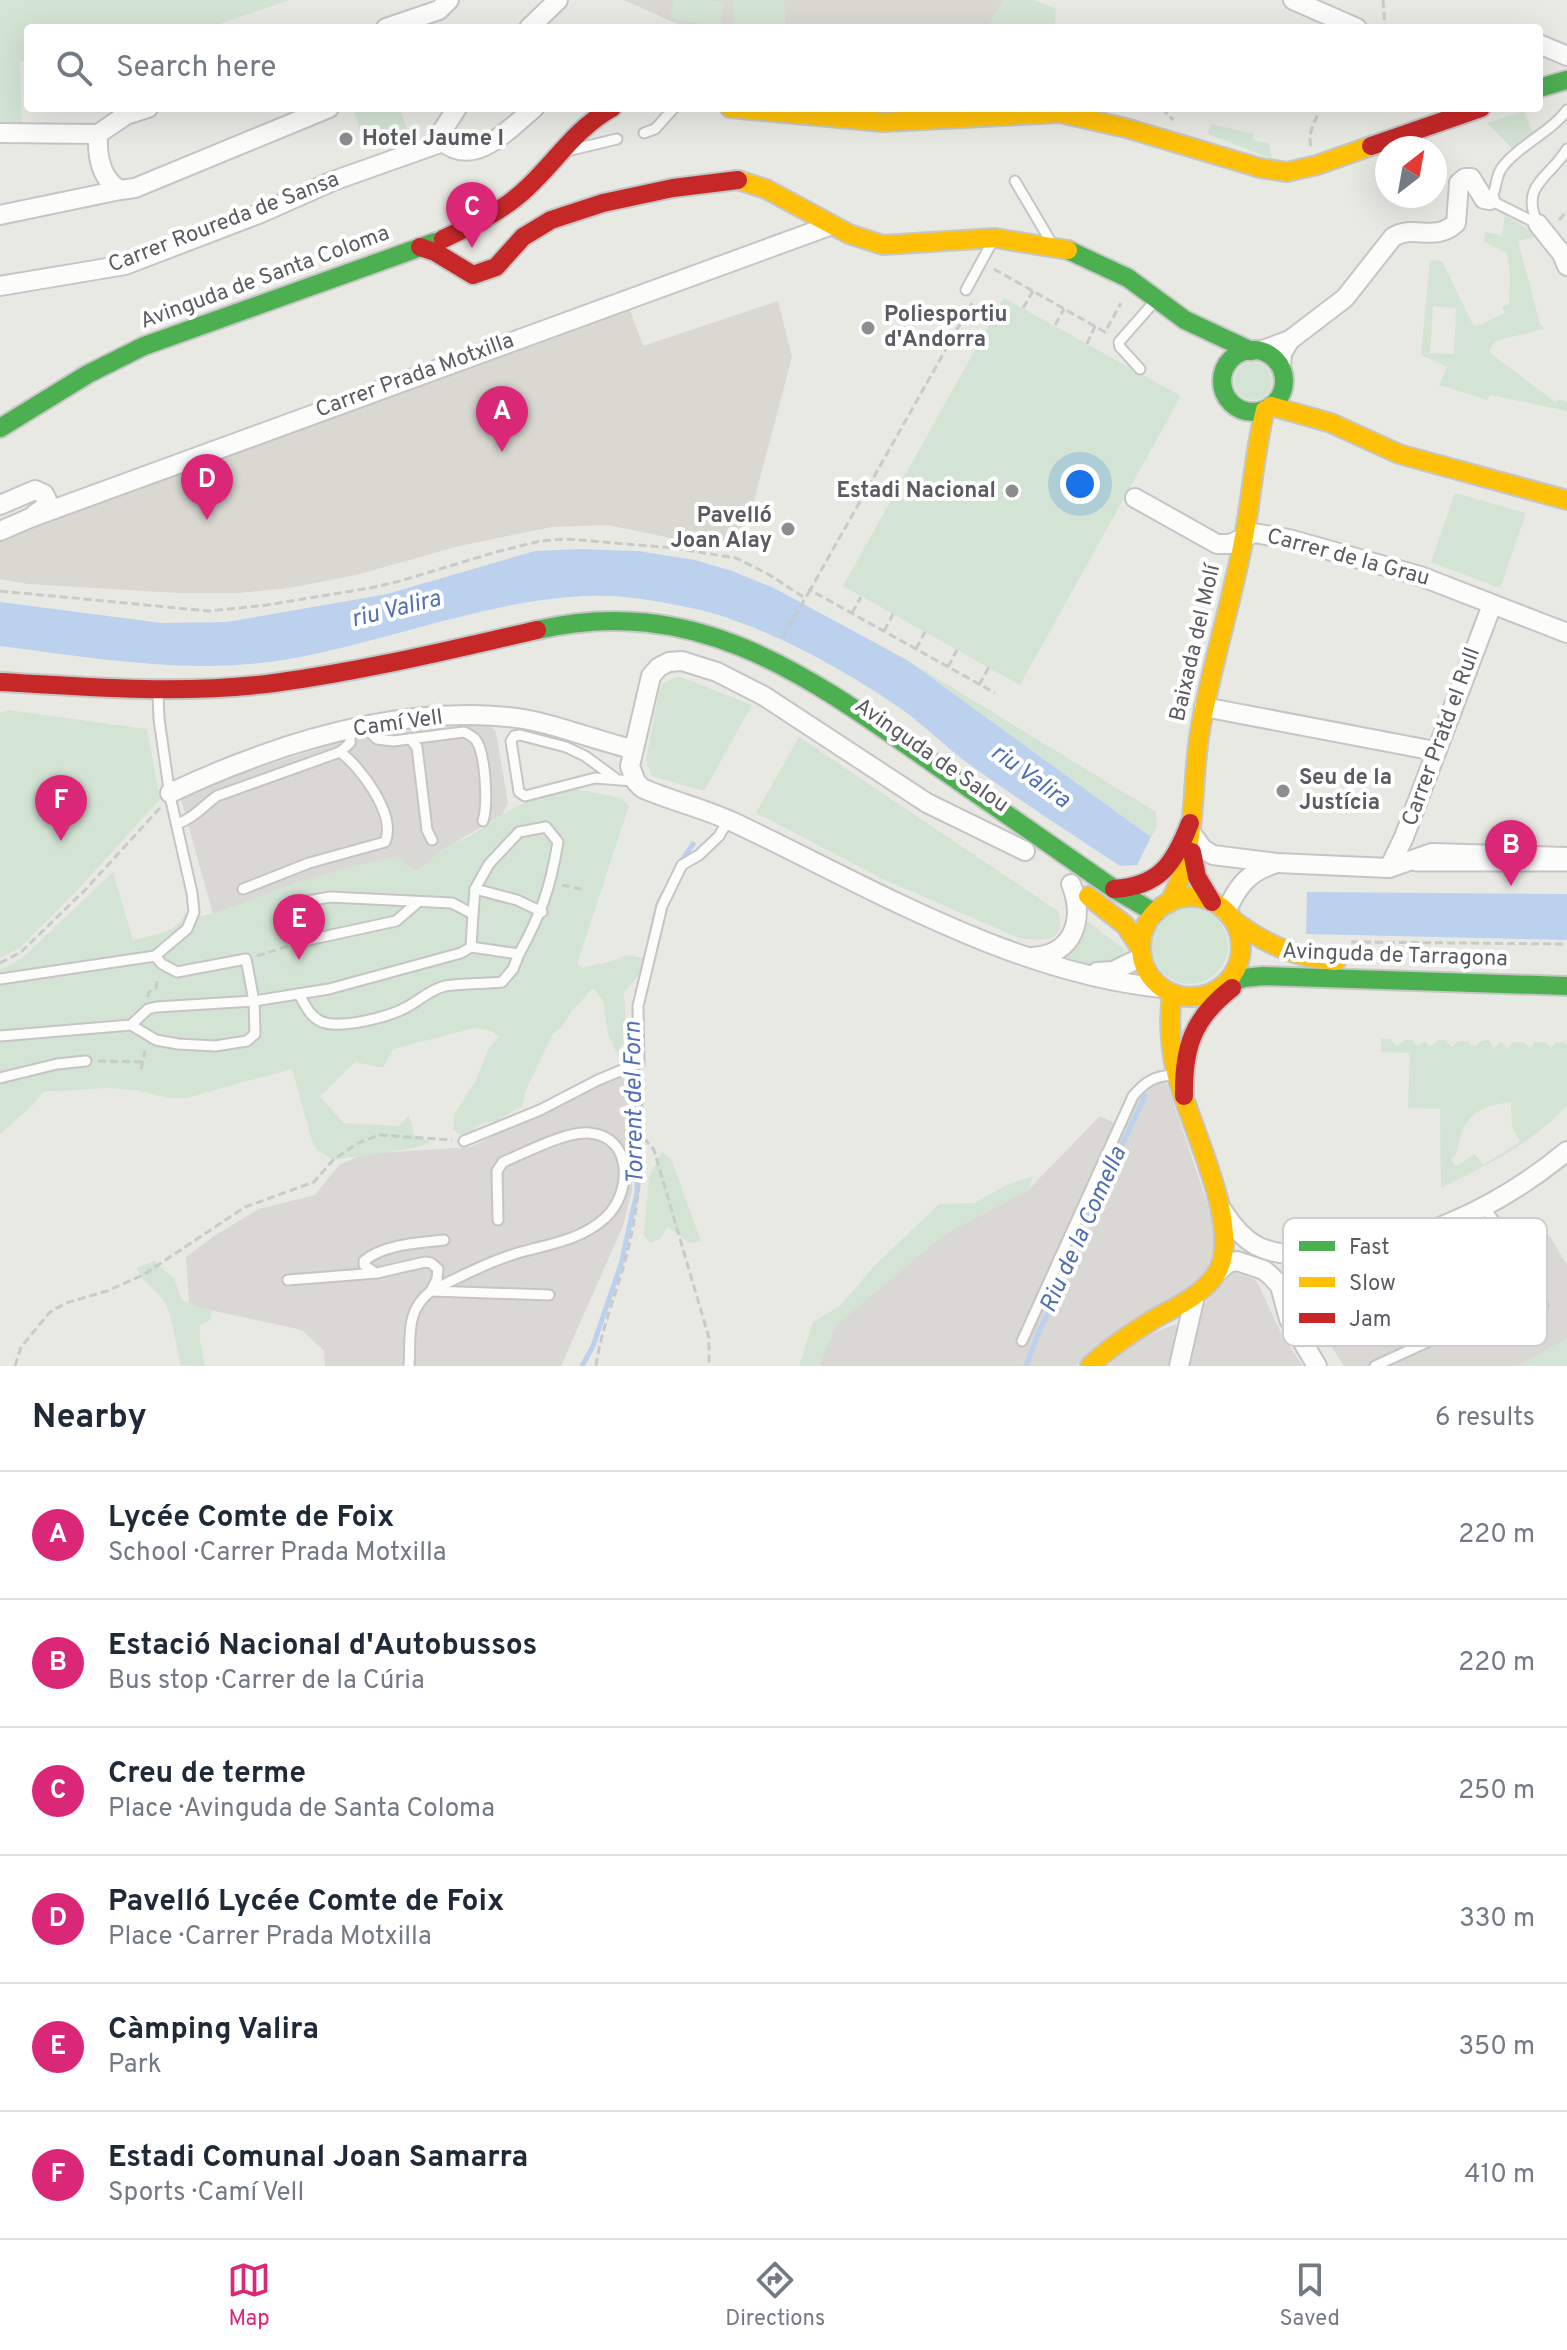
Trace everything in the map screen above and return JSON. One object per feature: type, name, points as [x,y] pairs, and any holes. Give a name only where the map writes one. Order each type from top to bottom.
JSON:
[{"type":"main road","points":[[1543,87],[1567,80]]},
{"type":"main road","name":"Avinguda de Santa Coloma","points":[[0,428],[88,374],[144,346],[313,288],[443,239],[489,218],[513,202],[601,112]]},
{"type":"main road","points":[[774,112],[883,122],[1060,113],[1126,128],[1260,168],[1287,172],[1317,165],[1469,112]]},
{"type":"main road","points":[[420,247],[431,248],[465,272],[473,275],[484,273],[496,267],[523,237],[551,220],[603,203],[722,180],[753,184],[832,225],[883,245],[995,238],[1056,248],[1105,265],[1185,320],[1272,357],[1311,410],[1331,423],[1399,454],[1567,500]]},
{"type":"main road","points":[[443,239],[451,262]]},
{"type":"main road","points":[[1185,320],[1210,355],[1230,401],[1246,411],[1268,408],[1331,423]]},
{"type":"main road","points":[[0,411],[82,368],[144,346]]},
{"type":"main road","points":[[1222,381],[1229,362],[1236,355],[1256,351]]},
{"type":"main road","points":[[1268,408],[1281,395],[1282,372]]},
{"type":"main road","name":"Baixada del Molí","points":[[1230,401],[1245,442],[1251,474]]},
{"type":"main road","name":"Baixada del Molí","points":[[1166,904],[1185,874],[1204,707],[1244,538],[1251,474],[1268,408]]},
{"type":"main road","name":"Avinguda de Salou","points":[[0,682],[158,690],[286,681],[403,661],[537,628],[588,620],[621,619],[676,626],[763,654],[846,702],[1114,889],[1166,904]]},
{"type":"main road","name":"Avinguda de Salou","points":[[676,626],[713,640],[828,714]]},
{"type":"main road","name":"Avinguda de Salou","points":[[881,751],[1031,855]]},
{"type":"main road","points":[[1114,889],[1131,889],[1160,876],[1173,862],[1190,823]]},
{"type":"main road","name":"Baixada del Molí","points":[[1190,823],[1197,877],[1224,911]]},
{"type":"main road","points":[[1065,879],[1132,930],[1151,977],[1167,991],[1190,997],[1216,990]]},
{"type":"main road","points":[[1142,953],[1146,926],[1166,904],[1191,898],[1224,911],[1240,938],[1241,952],[1236,971],[1191,1011],[1185,1021],[1176,1066]]},
{"type":"main road","name":"Avinguda de Tarragona","points":[[1224,911],[1274,948],[1306,959],[1567,968]]},
{"type":"main road","points":[[1184,1096],[1182,1068],[1199,1020],[1225,992],[1240,983],[1263,976]]},
{"type":"main road","name":"Avinguda de Tarragona","points":[[1216,990],[1244,978],[1263,976],[1567,986]]},
{"type":"main road","points":[[1090,1366],[1117,1344],[1195,1296],[1224,1262],[1226,1246],[1220,1207],[1176,1066],[1167,991]]},
{"type":"street","points":[[398,24],[439,10],[449,0]]},
{"type":"street","points":[[533,24],[558,0]]},
{"type":"street","points":[[1300,1],[1349,24]]},
{"type":"street","points":[[1543,46],[1565,55]]},
{"type":"street","points":[[0,133],[98,134],[135,112]]},
{"type":"street","points":[[0,215],[135,188],[319,112]]},
{"type":"street","points":[[454,112],[442,131],[443,142],[457,152],[488,144],[529,112]]},
{"type":"street","points":[[98,134],[105,178],[120,190]]},
{"type":"street","name":"Carrer Roureda de Sansa","points":[[0,286],[125,265],[261,213],[333,181],[443,142]]},
{"type":"street","points":[[1256,351],[1290,340],[1345,298],[1399,233],[1442,233],[1456,223],[1459,183],[1465,178],[1471,178],[1484,199],[1490,200]]},
{"type":"street","points":[[1538,224],[1562,254],[1567,266]]},
{"type":"street","name":"Carrer Prada Motxilla","points":[[0,531],[832,225]]},
{"type":"street","points":[[1282,372],[1282,353],[1290,340]]},
{"type":"street","points":[[0,505],[35,490],[44,494],[47,500],[44,508],[30,518]]},
{"type":"street","name":"Carrer de la Grau","points":[[1135,498],[1217,544],[1230,544],[1254,533],[1289,539],[1420,576],[1567,633]]},
{"type":"street","name":"Carrer Pratd el Rull","points":[[1389,868],[1404,837],[1492,605]]},
{"type":"street","points":[[629,769],[651,676],[669,662],[699,664],[764,696],[927,803],[1031,855]]},
{"type":"street","points":[[1204,707],[1435,751]]},
{"type":"street","name":"Camí Vell","points":[[170,794],[250,758],[357,728],[395,721],[509,717],[629,769],[653,793],[728,820],[926,917],[1074,971],[1167,991]]},
{"type":"street","points":[[1190,823],[1197,842],[1213,855],[1277,863],[1389,868],[1432,853],[1567,857]]},
{"type":"street","points":[[1224,911],[1249,875],[1277,863]]},
{"type":"street","points":[[1032,957],[1053,953],[1072,935],[1077,904],[1065,879]]},
{"type":"street","name":"Camí Vell","points":[[1074,971],[1113,971],[1142,953]]},
{"type":"street","points":[[1459,1218],[1484,1207],[1546,1169],[1567,1151]]},
{"type":"street","points":[[1220,1207],[1243,1237],[1259,1247],[1283,1271]]},
{"type":"street","points":[[1259,1247],[1283,1252]]},
{"type":"street","points":[[1218,1272],[1228,1263],[1237,1261],[1264,1270],[1280,1286],[1283,1297]]},
{"type":"street","points":[[1179,1366],[1195,1296]]},
{"type":"street","points":[[1305,1346],[1317,1366]]},
{"type":"lane","points":[[1543,53],[1565,55]]},
{"type":"lane","points":[[1538,224],[1490,200],[1494,195],[1497,174],[1505,163],[1567,110]]},
{"type":"lane","points":[[644,133],[655,129],[670,112]]},
{"type":"lane","points":[[543,172],[575,148],[617,139]]},
{"type":"lane","points":[[1538,224],[1531,210],[1537,183],[1561,160],[1567,149]]},
{"type":"lane","points":[[1015,181],[1056,248]]},
{"type":"lane","points":[[966,290],[995,238]]},
{"type":"lane","points":[[1140,369],[1119,342],[1157,299]]},
{"type":"lane","points":[[0,979],[155,956],[187,929],[194,912],[170,794],[158,690]]},
{"type":"lane","points":[[177,824],[195,816],[202,806],[217,796],[340,752],[350,743],[357,728],[377,739],[393,741],[464,732],[476,740],[481,755],[487,809],[483,821]]},
{"type":"lane","points":[[520,735],[629,769],[525,796],[519,792],[511,741],[514,736],[520,735]]},
{"type":"lane","points":[[410,739],[417,747],[427,830],[432,840]]},
{"type":"lane","points":[[243,889],[309,863],[385,842],[389,834],[388,823],[378,800],[354,763],[340,752]]},
{"type":"lane","points":[[464,1141],[540,1110],[639,1063],[638,1006],[662,906],[682,865],[699,855],[719,836],[728,820]]},
{"type":"lane","points":[[299,994],[307,1011],[322,1022],[344,1024],[388,1015],[445,986],[502,982],[513,969],[542,912],[551,883],[558,842],[546,827],[519,832],[489,864],[475,889],[471,947]]},
{"type":"lane","points":[[1389,868],[1428,864],[1567,866]]},
{"type":"lane","points":[[475,889],[517,900],[542,912]]},
{"type":"lane","points":[[417,903],[396,921],[299,942],[287,919],[287,905],[330,897],[452,903],[473,914]]},
{"type":"lane","points":[[131,1025],[148,1009],[156,1007],[254,1001],[299,994],[388,973],[461,953],[471,947],[519,954]]},
{"type":"lane","points":[[0,1036],[131,1025],[156,1040],[215,1046],[247,1041],[255,1034],[254,1001],[246,959],[177,972],[155,956]]},
{"type":"lane","points":[[0,1078],[57,1064],[86,1061]]},
{"type":"lane","points":[[1022,1341],[1133,1096],[1145,1082],[1176,1066]]},
{"type":"lane","points":[[409,1366],[413,1314],[417,1302],[431,1291],[519,1252],[582,1234],[605,1219],[624,1186],[625,1167],[621,1151],[607,1137],[576,1133],[503,1162],[497,1171],[498,1220]]},
{"type":"lane","points":[[1484,1207],[1492,1218]]},
{"type":"lane","points":[[377,1273],[370,1272],[364,1265],[369,1257],[387,1249],[444,1240]]},
{"type":"lane","points":[[288,1280],[377,1273],[425,1262],[438,1269],[431,1291]]},
{"type":"lane","points":[[431,1291],[549,1295]]},
{"type":"lane","points":[[1375,1366],[1418,1346]]},
{"type":"path","points":[[1383,0],[1385,24]]},
{"type":"path","points":[[1317,165],[1309,140],[1320,112]]},
{"type":"path","points":[[992,268],[1105,332],[1125,295]]},
{"type":"path","points":[[1023,308],[1033,291]]},
{"type":"path","points":[[779,644],[976,295]]},
{"type":"path","points":[[1055,325],[1064,309]]},
{"type":"path","points":[[1087,344],[1095,326]]},
{"type":"path","points":[[0,591],[209,611],[370,588],[540,541],[566,539],[673,548],[736,558],[805,598]]},
{"type":"path","points":[[810,590],[995,693]]},
{"type":"path","points":[[852,613],[861,597]]},
{"type":"path","points":[[884,631],[893,614]]},
{"type":"path","points":[[916,649],[925,632]]},
{"type":"path","points":[[948,667],[957,650]]},
{"type":"path","points":[[979,685],[989,667]]},
{"type":"path","points":[[0,963],[21,952],[74,901],[170,794]]},
{"type":"path","points":[[551,883],[581,889]]},
{"type":"path","points":[[246,959],[299,942]]},
{"type":"path","points":[[1350,942],[1567,944]]},
{"type":"path","points":[[141,1069],[144,1051]]},
{"type":"path","points":[[86,1061],[142,1062]]},
{"type":"path","points":[[596,1366],[640,1192],[644,1138],[639,1063]]},
{"type":"path","points":[[15,1366],[21,1347],[50,1312],[66,1303],[107,1291],[143,1275],[245,1207],[314,1182],[333,1160],[358,1143],[379,1135],[464,1141]]},
{"type":"path","points":[[644,1138],[654,1150],[709,1338],[709,1366]]},
{"type":"shaded area","points":[[624,0],[1003,0],[990,24],[677,24]]},
{"type":"shaded area","points":[[778,301],[792,357],[752,508],[728,550],[608,525],[552,527],[459,546],[356,575],[289,588],[238,593],[178,593],[28,584],[0,579],[0,538],[630,310],[643,346]]},
{"type":"shaded area","points":[[484,724],[496,733],[508,803],[502,815],[440,851],[429,864],[417,871],[408,866],[300,882],[213,914],[181,799],[217,781],[377,730],[384,733]]},
{"type":"shaded area","points":[[619,1074],[635,1082],[632,1190],[623,1226],[561,1366],[325,1366],[324,1351],[302,1330],[189,1303],[186,1257],[259,1209],[315,1195],[339,1165],[363,1154],[471,1147]]},
{"type":"shaded area","points":[[1161,1075],[1166,1081],[1214,1223],[1214,1247],[1209,1265],[1199,1281],[1121,1330],[1076,1366],[819,1366],[836,1325],[942,1236],[1028,1190],[1100,1116],[1119,1125],[1133,1096]]},
{"type":"shaded area","points":[[1547,1232],[1567,1265],[1567,1339],[1517,1366],[1344,1366],[1331,1346],[1547,1346]]},
{"type":"shaded area","points":[[1234,1272],[1256,1280],[1283,1337],[1283,1346],[1289,1346],[1303,1366],[1187,1366],[1199,1313]]},
{"type":"shaded area","points":[[1175,1324],[1178,1329],[1170,1366],[1108,1366],[1135,1341]]},
{"type":"green space","points":[[0,0],[290,0],[220,24],[24,24],[24,62],[20,62],[22,126],[0,125]]},
{"type":"green space","points":[[674,0],[724,3],[720,24],[699,24],[670,18]]},
{"type":"green space","points":[[733,0],[784,0],[786,24],[734,24]]},
{"type":"green space","points":[[1003,0],[1034,0],[1056,8],[1055,24],[990,24]]},
{"type":"green space","points":[[354,112],[401,112],[409,133],[367,148]]},
{"type":"green space","points":[[1524,112],[1534,135],[1514,150],[1487,123]]},
{"type":"green space","points":[[1211,124],[1254,134],[1253,140],[1269,143],[1272,159],[1208,134]]},
{"type":"green space","points":[[1505,215],[1538,236],[1518,241],[1540,324],[1544,329],[1495,341],[1489,352],[1555,402],[1559,399],[1567,402],[1567,411],[1490,395],[1487,400],[1439,385],[1447,367],[1421,355],[1430,260],[1442,261],[1474,327],[1505,313],[1502,307],[1509,304],[1510,276],[1507,253],[1484,242],[1485,232],[1502,235]],"holes":[[[1433,306],[1456,308],[1454,354],[1430,353]]]},
{"type":"green space","name":"Estadi Nacional","points":[[1004,298],[1181,396],[1020,685],[843,586]]},
{"type":"green space","points":[[1253,362],[1266,368],[1272,381],[1266,394],[1253,400],[1240,394],[1234,381],[1240,368]]},
{"type":"green space","points":[[1455,493],[1526,513],[1500,588],[1431,562]]},
{"type":"green space","points":[[907,660],[1156,812],[1157,827],[1151,837]]},
{"type":"green space","points":[[678,676],[752,705],[704,791],[651,775],[646,760],[662,684]]},
{"type":"green space","points":[[8,710],[147,729],[160,799],[21,947],[0,958],[0,713]]},
{"type":"green space","points":[[799,737],[1058,911],[1060,922],[1056,935],[1035,940],[1019,938],[885,880],[756,813]]},
{"type":"green space","points":[[570,788],[621,798],[629,806],[577,964],[583,968],[626,955],[648,959],[641,973],[624,992],[626,1040],[617,1054],[608,1034],[603,1001],[593,988],[553,1034],[526,1090],[522,1106],[498,1120],[480,1124],[465,1137],[453,1130],[455,1113],[476,1080],[489,1048],[499,1037],[492,1031],[475,1028],[393,1049],[383,1068],[355,1062],[320,1097],[344,1123],[399,1126],[409,1115],[414,1135],[431,1142],[415,1148],[333,1160],[317,1150],[312,1141],[292,1069],[186,1098],[106,1088],[43,1092],[0,1134],[0,970],[22,958],[113,872],[133,940],[170,929],[185,913],[200,916],[213,914],[352,866],[399,856],[417,870],[445,848],[520,805],[543,794]]},
{"type":"green space","points":[[1198,908],[1211,914],[1222,925],[1228,946],[1226,961],[1211,978],[1198,984],[1182,984],[1169,978],[1154,961],[1152,938],[1158,925],[1175,910]]},
{"type":"green space","points":[[1083,918],[1125,950],[1120,957],[1106,965],[1097,965],[1062,956],[1076,944]]},
{"type":"green space","points":[[1381,1039],[1390,1039],[1397,1046],[1405,1040],[1412,1040],[1418,1047],[1424,1041],[1430,1047],[1438,1040],[1446,1040],[1452,1047],[1458,1041],[1468,1041],[1474,1047],[1481,1041],[1489,1040],[1494,1048],[1501,1041],[1507,1048],[1514,1042],[1524,1042],[1530,1048],[1535,1042],[1545,1042],[1551,1048],[1556,1042],[1565,1042],[1567,1105],[1524,1142],[1492,1162],[1441,1188],[1440,1109],[1408,1108],[1410,1053],[1381,1052]],"holes":[[[1511,1102],[1512,1127],[1520,1142],[1483,1165],[1475,1154],[1456,1166],[1451,1159],[1456,1155],[1466,1123],[1479,1111]]]},
{"type":"green space","points":[[662,1151],[672,1161],[701,1241],[690,1243],[668,1227],[660,1239],[650,1243],[644,1235],[649,1177]]},
{"type":"green space","points":[[1034,1176],[1028,1190],[942,1236],[836,1325],[819,1366],[799,1366],[813,1322],[840,1306],[874,1266],[939,1204],[974,1203],[1006,1185]]},
{"type":"green space","points":[[154,1261],[174,1279],[182,1300],[212,1310],[210,1320],[200,1325],[205,1366],[181,1366],[168,1309],[136,1268]]},
{"type":"green space","points":[[1567,1339],[1567,1366],[1517,1366]]},
{"type":"water","name":"riu Valira","points":[[535,551],[638,551],[695,560],[732,571],[774,588],[907,660],[1151,837],[1137,865],[1120,866],[970,765],[904,711],[834,667],[729,618],[645,599],[585,596],[547,599],[471,614],[321,653],[248,664],[142,663],[0,646],[0,602],[162,623],[227,622],[387,594]]},
{"type":"water","points":[[1307,892],[1567,894],[1567,940],[1306,934]]},
{"type":"waterway","name":"Torrent del Forn","points":[[678,866],[693,844]]},
{"type":"waterway","name":"Torrent del Forn","points":[[634,1010],[658,904],[664,892]]},
{"type":"waterway","name":"Torrent del Forn","points":[[582,1366],[593,1346],[621,1264],[637,1192],[638,1063]]},
{"type":"waterway","name":"Riu de la Comella","points":[[1026,1366],[1039,1331],[1058,1295],[1066,1263],[1145,1096]]},
{"type":"traffic: fast","points":[[1543,87],[1567,80]]},
{"type":"traffic: fast","points":[[0,428],[88,374],[144,346],[435,242]]},
{"type":"traffic: fast","points":[[1068,250],[1128,278],[1185,320],[1251,351]]},
{"type":"traffic: fast","points":[[1253,350],[1275,359],[1284,381],[1275,403],[1253,412],[1231,403],[1222,381],[1231,359],[1253,350]]},
{"type":"traffic: fast","points":[[537,630],[594,621],[648,623],[699,633],[747,649],[839,699],[1114,889],[1155,913]]},
{"type":"traffic: fast","points":[[1224,985],[1263,976],[1567,986]]},
{"type":"traffic: slow","points":[[774,112],[883,122],[1060,113],[1126,128],[1260,168],[1287,172],[1371,146]]},
{"type":"traffic: slow","points":[[738,180],[766,189],[849,234],[883,245],[995,238],[1068,250]]},
{"type":"traffic: slow","points":[[1271,406],[1331,423],[1399,454],[1567,500]]},
{"type":"traffic: slow","points":[[1169,903],[1185,863],[1200,731],[1243,542],[1265,410]]},
{"type":"traffic: slow","points":[[1088,896],[1125,925],[1141,949]]},
{"type":"traffic: slow","points":[[1191,897],[1219,905],[1233,919],[1241,947],[1233,975],[1219,989],[1191,997],[1163,989],[1149,975],[1141,947],[1149,919],[1163,905],[1191,897]]},
{"type":"traffic: slow","points":[[1233,920],[1282,948],[1308,957],[1336,961]]},
{"type":"traffic: slow","points":[[1090,1366],[1129,1335],[1201,1290],[1214,1277],[1223,1258],[1220,1206],[1174,1062],[1172,993]]},
{"type":"traffic: jam","points":[[443,239],[508,204],[538,178],[577,135],[606,112]]},
{"type":"traffic: jam","points":[[1371,146],[1469,112]]},
{"type":"traffic: jam","points":[[420,247],[435,252],[473,275],[496,267],[523,237],[551,220],[603,203],[673,188],[738,180]]},
{"type":"traffic: jam","points":[[0,682],[137,689],[240,687],[373,666],[537,630]]},
{"type":"traffic: jam","points":[[1114,889],[1154,878],[1171,861],[1190,823]]},
{"type":"traffic: jam","points":[[1192,852],[1197,877],[1212,902]]},
{"type":"traffic: jam","points":[[1184,1096],[1188,1049],[1193,1035],[1208,1011],[1232,988]]},
{"type":"place","name":"Hotel Jaume I","points":[[346,139]]},
{"type":"place","name":"Creu de terme","points":[[472,248]]},
{"type":"place","name":"Poliesportiu d'Andorra","points":[[868,328]]},
{"type":"place","name":"Lycée Comte de Foix","points":[[502,452]]},
{"type":"place","name":"Estadi Nacional","points":[[1012,491]]},
{"type":"place","name":"Pavelló Lycée Comte de Foix","points":[[207,520]]},
{"type":"place","name":"Pavelló Joan Alay","points":[[788,529]]},
{"type":"place","name":"Seu de la Justícia","points":[[1283,791]]},
{"type":"place","name":"Estadi Comunal Joan Samarra","points":[[61,841]]},
{"type":"place","name":"Estació Nacional d'Autobussos","points":[[1511,886]]},
{"type":"place","name":"Càmping Valira","points":[[299,960]]}]
